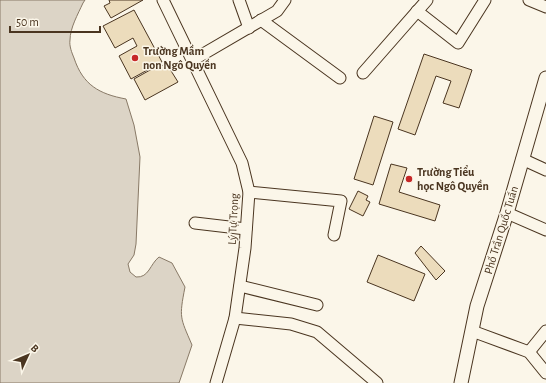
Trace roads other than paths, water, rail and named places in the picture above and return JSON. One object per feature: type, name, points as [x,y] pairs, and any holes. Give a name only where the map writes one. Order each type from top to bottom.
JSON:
[{"type":"street","name":"Lý Tự Trọng","points":[[163,0],[242,163],[249,192],[240,286],[235,318],[216,383]]},
{"type":"street","points":[[239,0],[249,28]]},
{"type":"street","points":[[193,60],[277,11],[285,0]]},
{"type":"street","points":[[363,73],[421,4],[458,43],[485,0]]},
{"type":"street","points":[[529,0],[546,7]]},
{"type":"street","points":[[261,20],[340,78]]},
{"type":"street","name":"Phố Trần Quốc Tuấn","points":[[461,383],[476,306],[507,213],[546,78]]},
{"type":"street","points":[[522,159],[546,170]]},
{"type":"street","points":[[249,192],[341,201],[334,235]]},
{"type":"street","points":[[507,213],[546,230]]},
{"type":"street","points":[[195,223],[246,228]]},
{"type":"street","points":[[240,286],[317,305]]},
{"type":"street","points":[[235,318],[291,324],[317,332],[377,383]]},
{"type":"street","points":[[472,331],[529,352],[546,373]]},
{"type":"street","points":[[529,352],[546,331]]},
{"type":"place","name":"Trường Mầm non Ngô Quyền","points":[[135,58]]},
{"type":"place","name":"Trường Tiểu học Ngô Quyền","points":[[409,179]]}]
